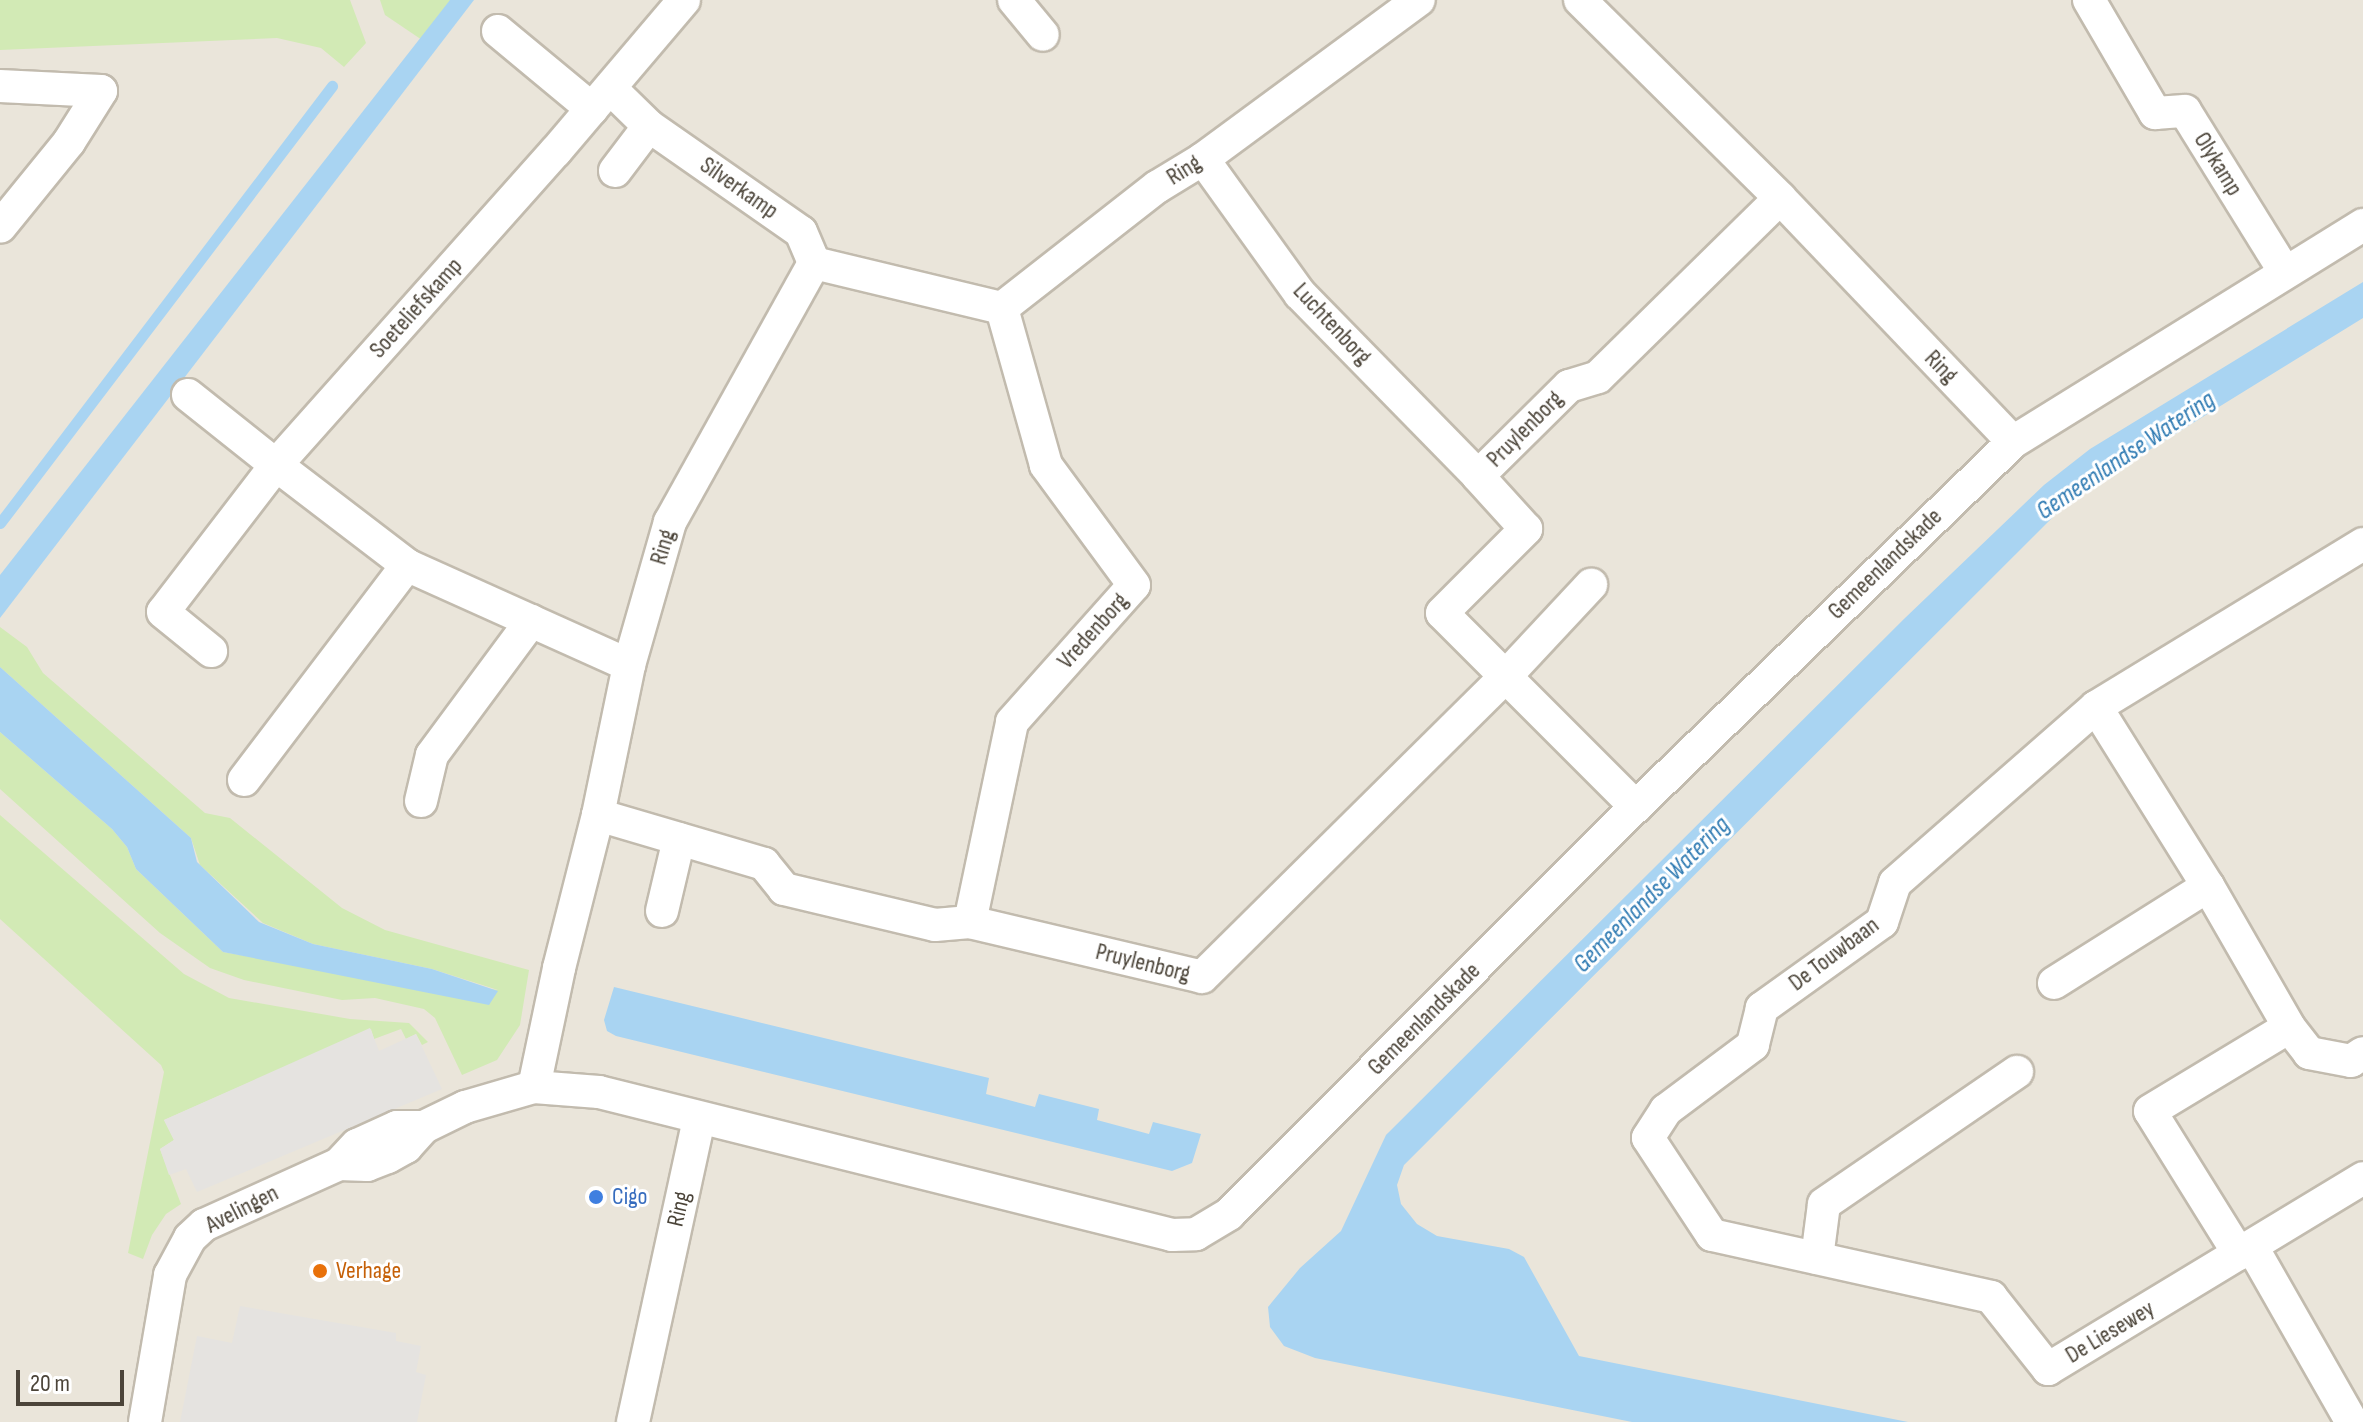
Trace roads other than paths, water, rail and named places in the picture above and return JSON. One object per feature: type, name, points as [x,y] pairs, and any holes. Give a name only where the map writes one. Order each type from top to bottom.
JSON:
[{"type":"street","points":[[601,99],[684,0]]},
{"type":"street","points":[[1014,0],[1043,35]]},
{"type":"street","name":"Ring","points":[[1580,0],[1780,198],[2013,442]]},
{"type":"street","name":"Olykamp","points":[[2089,0],[2155,113],[2185,111],[2285,272]]},
{"type":"street","name":"Ring","points":[[1002,308],[1157,187],[1203,159],[1414,1]]},
{"type":"street","name":"Silverkamp","points":[[498,31],[601,99],[649,126],[801,232],[814,263]]},
{"type":"street","points":[[0,86],[101,91],[69,142],[0,227]]},
{"type":"street","name":"Soeteliefskamp","points":[[211,651],[163,612],[276,465],[601,99]]},
{"type":"street","points":[[615,171],[649,126]]},
{"type":"street","name":"Luchtenborg","points":[[1203,159],[1300,294],[1478,476]]},
{"type":"street","name":"Pruylenborg","points":[[1636,807],[1442,613],[1526,529],[1478,476],[1569,386],[1598,377],[1780,198]]},
{"type":"street","points":[[2013,442],[2363,225]]},
{"type":"street","points":[[814,263],[1002,308]]},
{"type":"street","name":"Ring","points":[[534,1087],[559,968],[598,815],[629,665],[670,522],[814,263]]},
{"type":"street","name":"Vredenborg","points":[[970,922],[1012,722],[1134,585],[1046,465],[1002,308]]},
{"type":"street","points":[[188,395],[407,565],[629,665]]},
{"type":"street","name":"Gemeenlandskade","points":[[699,1119],[1172,1235],[1196,1234],[1229,1214],[1636,807],[2013,442]]},
{"type":"street","name":"De Touwbaan","points":[[1648,1138],[1666,1110],[1753,1045],[1762,1008],[1882,922],[1895,883],[2096,707],[2363,544]]},
{"type":"street","points":[[244,780],[407,565]]},
{"type":"street","name":"Pruylenborg","points":[[598,815],[764,864],[784,889],[935,925],[970,922],[1202,977],[1506,676],[1591,585]]},
{"type":"street","points":[[421,801],[432,755],[531,621]]},
{"type":"street","points":[[2096,707],[2208,886],[2289,1027],[2309,1053],[2351,1061],[2363,1053]]},
{"type":"street","points":[[662,911],[679,839]]},
{"type":"street","points":[[2054,983],[2208,886]]},
{"type":"street","points":[[2289,1027],[2150,1111],[2245,1251],[2352,1422]]},
{"type":"street","points":[[1817,1258],[1824,1204],[2017,1072]]},
{"type":"street","points":[[534,1087],[599,1092],[699,1119]]},
{"type":"street","name":"Avelingen","points":[[145,1422],[170,1275],[190,1238],[204,1225],[339,1164],[367,1165],[388,1157],[406,1147],[424,1127],[465,1107],[534,1087]]},
{"type":"street","name":"Ring","points":[[633,1422],[699,1119]]},
{"type":"street","name":"De Liesewey","points":[[1648,1138],[1712,1235],[1991,1297],[2048,1369],[2363,1178]]},
{"type":"water","points":[[450,0],[474,0],[0,618],[0,575]]},
{"type":"water","name":"Gemeenlandse Watering","points":[[2363,282],[2363,318],[2099,481],[2058,512],[1404,1165],[1397,1185],[1401,1204],[1417,1224],[1437,1236],[1509,1249],[1524,1257],[1579,1356],[1908,1422],[1632,1422],[1315,1358],[1284,1346],[1270,1327],[1268,1307],[1300,1268],[1341,1231],[1386,1135],[1905,618],[2044,485],[2090,449]]},
{"type":"water","points":[[0,667],[191,838],[197,862],[259,922],[313,944],[432,969],[498,991],[489,1005],[223,952],[136,869],[127,847],[112,829],[0,732]]},
{"type":"water","points":[[614,987],[989,1078],[986,1094],[1035,1107],[1039,1094],[1099,1109],[1097,1120],[1149,1134],[1153,1122],[1201,1134],[1192,1163],[1172,1171],[616,1036],[607,1031],[604,1020]]},
{"type":"waterway","points":[[0,523],[332,86]]},
{"type":"place","name":"Cigo","points":[[596,1197]]},
{"type":"place","name":"Verhage","points":[[320,1271]]}]
